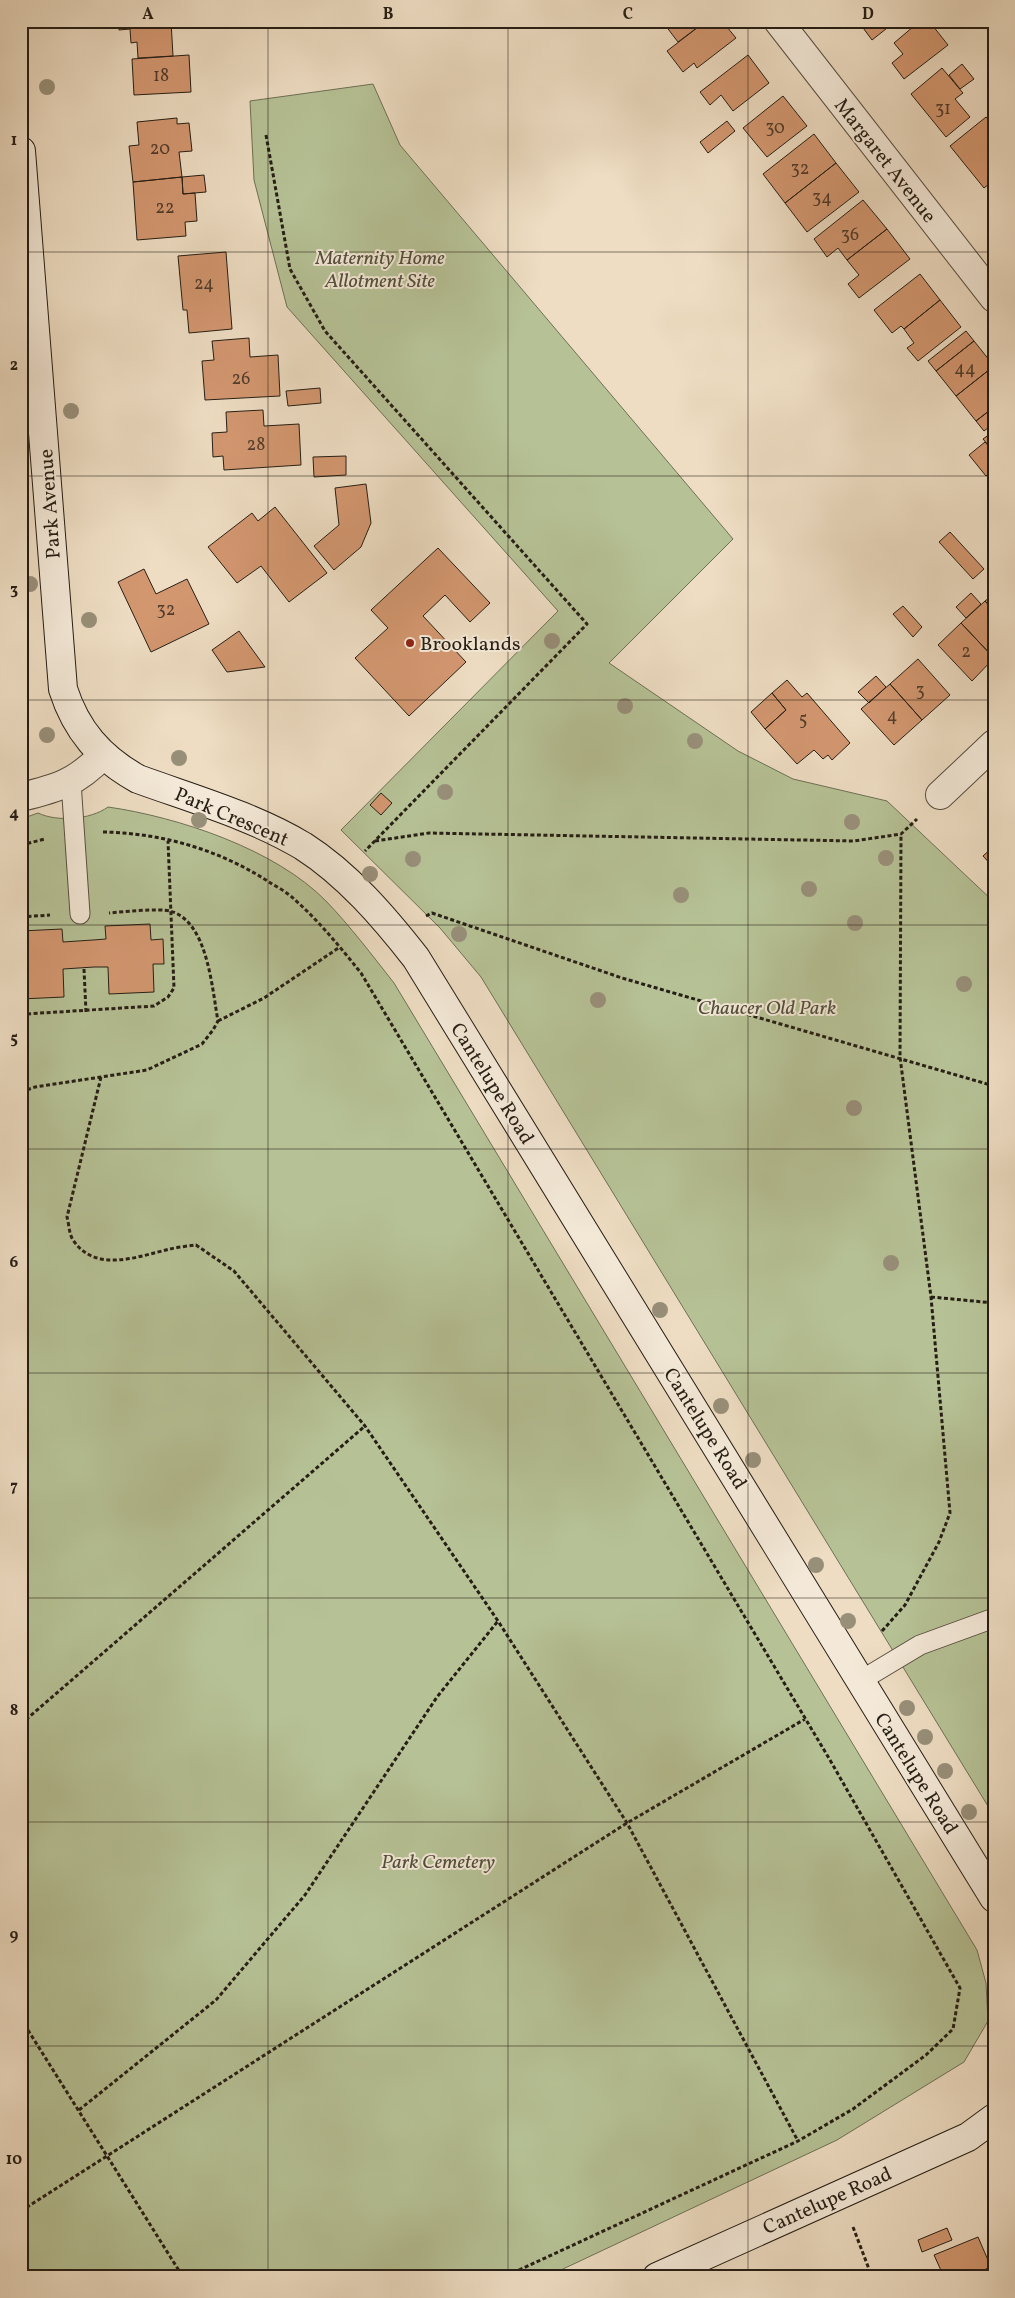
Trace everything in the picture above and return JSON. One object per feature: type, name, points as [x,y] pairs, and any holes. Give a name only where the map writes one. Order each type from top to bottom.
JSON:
[{"type":"street","name":"Margaret Avenue","points":[[778,21],[994,298]]},
{"type":"street","name":"Park Avenue","points":[[21,152],[63,689],[70,711],[103,756]]},
{"type":"street","points":[[940,795],[994,744]]},
{"type":"street","points":[[21,797],[71,782],[87,773],[103,756]]},
{"type":"street","name":"Park Crescent","points":[[103,756],[138,778],[242,817],[302,846],[342,876],[393,929],[416,958]]},
{"type":"street","name":"Cantelupe Road","points":[[416,958],[994,1898]]},
{"type":"street","name":"Cantelupe Road","points":[[657,2277],[968,2137],[994,2118]]},
{"type":"lane","points":[[71,782],[80,914]]},
{"type":"lane","points":[[856,1673],[920,1645],[994,1618]]},
{"type":"path","points":[[266,135],[290,269],[325,331],[587,624],[374,842],[429,833],[854,841],[901,834],[940,795]]},
{"type":"path","points":[[21,845],[34,840],[74,835],[104,832],[134,833],[214,852],[250,870],[293,898],[340,947],[361,973],[805,1719],[960,1988],[953,2029],[926,2055],[853,2108],[798,2141],[504,2277]]},
{"type":"path","points":[[856,1673],[905,1605],[939,1542],[950,1514],[931,1297],[900,1057],[901,834]]},
{"type":"path","points":[[21,1012],[26,1014],[86,1012],[154,1006],[168,997],[174,988],[168,841]]},
{"type":"path","points":[[21,1092],[35,1087],[147,1070],[202,1044],[214,1030],[218,1021],[205,953],[193,926],[170,911]]},
{"type":"path","points":[[393,929],[432,913],[622,978],[900,1057],[994,1086]]},
{"type":"path","points":[[218,1021],[264,998],[340,947]]},
{"type":"path","points":[[84,969],[86,1012]]},
{"type":"path","points":[[101,1077],[67,1217],[72,1239],[83,1250],[102,1260],[134,1260],[171,1249],[196,1245],[234,1272],[365,1426],[498,1621],[627,1823],[798,2141]]},
{"type":"path","points":[[931,1297],[994,1303]]},
{"type":"path","points":[[21,1724],[365,1426]]},
{"type":"path","points":[[79,2110],[216,2000],[305,1895],[437,1697],[498,1621]]},
{"type":"path","points":[[21,2211],[627,1823],[805,1719]]},
{"type":"path","points":[[21,2019],[183,2277]]},
{"type":"path","points":[[840,2194],[872,2277]]},
{"type":"green space","name":"Chaucer Old Park","points":[[373,84],[400,145],[733,539],[609,663],[738,751],[793,779],[887,801],[994,902],[994,1816],[481,977],[440,928],[341,830],[558,611],[287,307],[254,180],[250,101]]},
{"type":"green space","name":"Park Cemetery","points":[[108,807],[194,827],[253,851],[280,866],[305,882],[326,901],[394,983],[977,1950],[986,1983],[988,2021],[964,2062],[837,2140],[546,2277],[21,2277],[21,819],[38,813],[54,818],[83,817]]},
{"type":"building","points":[[118,21],[171,21],[173,56],[138,58],[137,42],[131,43],[130,29],[119,30]]},
{"type":"building","points":[[662,21],[706,21],[678,42]]},
{"type":"building","points":[[706,21],[722,21],[736,38],[697,68],[694,63],[683,72],[667,51]]},
{"type":"building","points":[[858,21],[896,21],[872,40]]},
{"type":"building","points":[[920,21],[929,21],[948,45],[904,79],[892,63],[903,54],[894,43]]},
{"type":"building","points":[[189,55],[191,92],[134,95],[132,59]]},
{"type":"building","points":[[748,55],[769,83],[733,111],[721,95],[710,105],[700,92]]},
{"type":"building","points":[[962,64],[974,79],[960,89],[949,75]]},
{"type":"building","points":[[942,68],[963,93],[955,99],[970,117],[946,137],[911,94]]},
{"type":"building","points":[[783,96],[807,126],[767,157],[743,128]]},
{"type":"building","points":[[986,117],[994,126],[994,180],[984,188],[950,146]]},
{"type":"building","points":[[177,118],[177,124],[189,123],[192,151],[179,152],[182,177],[133,182],[129,146],[139,145],[137,122]]},
{"type":"building","points":[[727,121],[735,131],[708,153],[700,142]]},
{"type":"building","points":[[814,134],[836,163],[785,203],[763,174]]},
{"type":"building","points":[[836,163],[859,192],[807,232],[785,203]]},
{"type":"building","points":[[204,175],[206,192],[183,194],[182,177]]},
{"type":"building","points":[[182,177],[183,194],[195,193],[197,221],[185,222],[186,236],[137,240],[133,182]]},
{"type":"building","points":[[863,200],[887,229],[847,260],[838,248],[827,257],[814,239]]},
{"type":"building","points":[[887,229],[910,259],[859,298],[848,284],[859,275],[847,260]]},
{"type":"building","points":[[226,252],[232,329],[189,333],[187,310],[183,310],[178,256]]},
{"type":"building","points":[[920,274],[940,300],[904,329],[901,326],[892,333],[874,310]]},
{"type":"building","points":[[940,300],[961,327],[918,361],[907,348],[914,343],[904,329]]},
{"type":"building","points":[[966,331],[974,341],[936,371],[928,361]]},
{"type":"building","points":[[249,338],[250,357],[278,355],[280,396],[205,400],[202,361],[214,360],[212,341]]},
{"type":"building","points":[[974,341],[994,366],[956,396],[936,371]]},
{"type":"building","points":[[994,366],[994,407],[976,421],[956,396]]},
{"type":"building","points":[[320,388],[321,403],[288,406],[286,391]]},
{"type":"building","points":[[994,407],[994,423],[984,431],[976,421]]},
{"type":"building","points":[[263,410],[264,426],[299,424],[301,465],[224,470],[223,456],[213,457],[212,433],[227,432],[226,412]]},
{"type":"building","points":[[994,431],[994,452],[983,439]]},
{"type":"building","points":[[985,442],[994,452],[994,470],[986,476],[969,455]]},
{"type":"building","points":[[346,456],[346,475],[314,477],[313,457]]},
{"type":"building","points":[[366,484],[371,523],[361,547],[334,570],[314,546],[339,525],[335,488]]},
{"type":"building","points":[[275,507],[327,573],[289,602],[261,566],[237,583],[208,547],[252,513],[258,521]]},
{"type":"building","points":[[950,532],[984,569],[973,579],[939,542]]},
{"type":"building","name":"Brooklands","points":[[438,548],[490,603],[470,622],[445,595],[423,616],[466,662],[409,716],[355,658],[388,628],[371,610]]},
{"type":"building","points":[[144,569],[156,594],[187,579],[209,624],[151,652],[118,582]]},
{"type":"building","points":[[971,593],[981,604],[966,618],[956,607]]},
{"type":"building","points":[[994,594],[994,611],[985,601]]},
{"type":"building","points":[[985,601],[994,611],[994,658],[961,623]]},
{"type":"building","points":[[903,606],[922,627],[913,637],[893,614]]},
{"type":"building","points":[[961,623],[994,658],[972,681],[938,645]]},
{"type":"building","points":[[239,631],[265,667],[227,672],[212,650]]},
{"type":"building","points":[[918,659],[950,695],[922,720],[890,684]]},
{"type":"building","points":[[876,676],[886,687],[869,703],[858,692]]},
{"type":"building","points":[[787,680],[802,697],[807,693],[850,743],[832,760],[828,755],[823,759],[814,750],[797,764],[765,729],[786,710],[772,693]]},
{"type":"building","points":[[890,684],[922,720],[894,745],[861,709]]},
{"type":"building","points":[[772,693],[786,710],[765,729],[751,712]]},
{"type":"building","points":[[381,793],[392,803],[381,815],[370,805]]},
{"type":"building","points":[[994,846],[994,868],[983,856]]},
{"type":"building","points":[[150,924],[151,940],[163,939],[164,964],[153,964],[154,992],[109,994],[108,967],[94,967],[63,969],[64,997],[21,999],[21,931],[62,929],[63,942],[106,939],[105,926]]},
{"type":"building","points":[[947,2228],[952,2240],[922,2252],[918,2240]]},
{"type":"building","points":[[978,2237],[991,2267],[968,2277],[944,2277],[934,2255]]},
{"type":"building","points":[[991,2267],[994,2277],[968,2277]]},
{"type":"place","name":"Brooklands","points":[[410,643]]},
{"type":"park label","name":"Maternity Home Allotment Site","points":[[380,268]]}]
